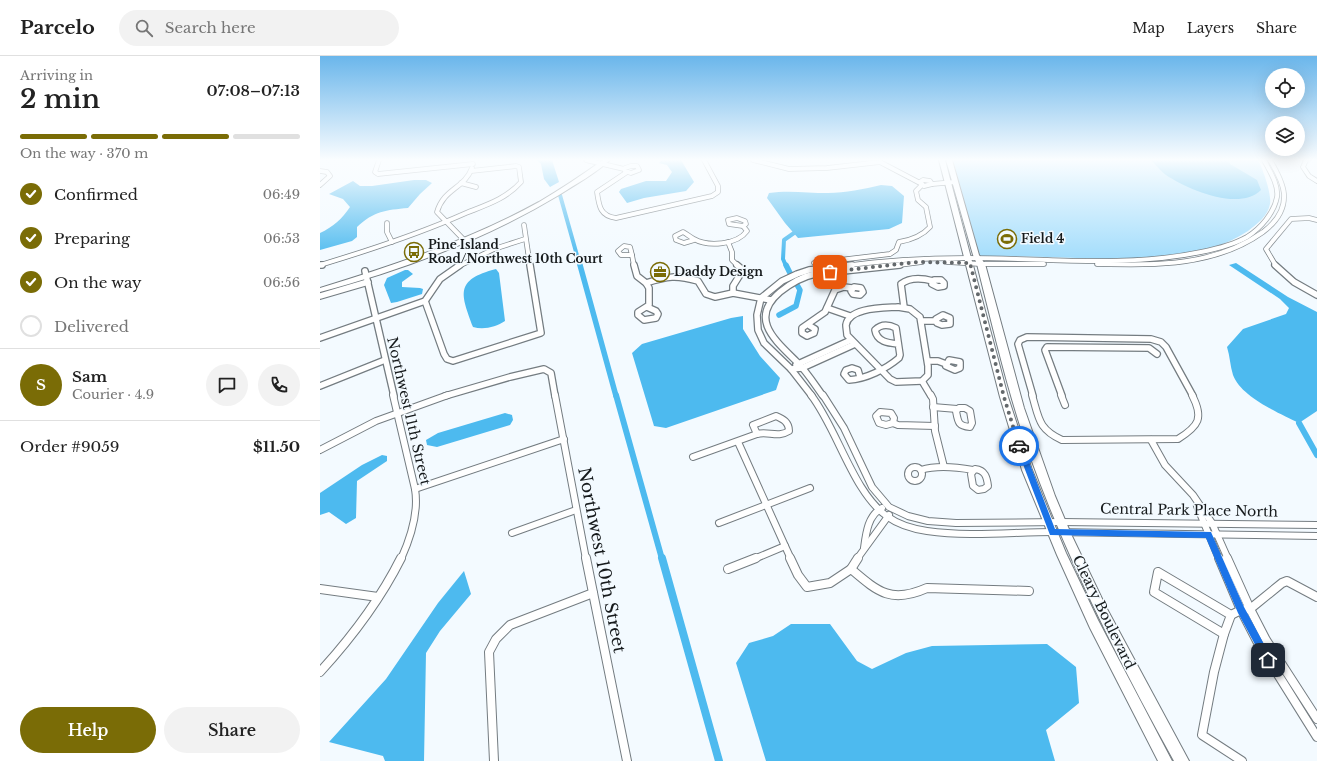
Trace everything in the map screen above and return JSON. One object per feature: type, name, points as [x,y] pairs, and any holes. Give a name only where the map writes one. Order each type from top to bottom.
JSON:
[{"type":"street","points":[[448,193],[442,197],[438,204],[437,212],[462,238]]},
{"type":"street","points":[[320,265],[446,223],[511,193]]},
{"type":"street","points":[[320,296],[462,238],[548,193]]},
{"type":"street","points":[[598,193],[599,206],[604,215],[609,218],[616,218],[712,196],[717,193]]},
{"type":"street","points":[[814,263],[890,254],[895,252],[899,242],[908,241],[926,233],[930,227],[926,207],[918,200],[916,193]]},
{"type":"street","name":"Cleary Boulevard","points":[[953,193],[976,255],[974,261],[1012,425],[1027,470],[1050,527],[1094,624],[1165,761]]},
{"type":"street","points":[[1050,527],[935,521],[908,516],[889,507],[872,487],[844,428],[828,402],[800,366],[776,342],[768,331],[766,325],[766,311],[771,300],[789,285],[803,277],[815,274],[917,262],[1152,259],[1189,255],[1227,245],[1251,234],[1272,215],[1277,196],[1276,193]]},
{"type":"street","points":[[1050,527],[957,533],[927,531],[908,527],[888,517],[864,492],[822,409],[791,369],[764,342],[758,330],[757,315],[761,298],[782,281],[809,270],[911,258],[974,261],[1158,264],[1195,260],[1233,249],[1259,236],[1279,216],[1284,197],[1283,193]]},
{"type":"street","points":[[1317,220],[1309,218],[1292,219],[1266,248],[1269,257],[1279,270],[1317,296]]},
{"type":"street","points":[[387,223],[387,232],[392,242]]},
{"type":"street","points":[[425,301],[447,359],[453,361],[541,332],[525,239],[524,224]]},
{"type":"street","points":[[694,240],[712,243],[728,242],[746,234],[747,231],[743,226]]},
{"type":"street","points":[[320,338],[425,301],[431,289],[442,276],[455,267],[504,245],[525,239]]},
{"type":"street","points":[[728,242],[732,252],[732,260],[743,270],[742,275],[736,280],[733,287],[733,293]]},
{"type":"street","points":[[632,255],[637,276],[646,283],[649,288],[649,305],[647,307]]},
{"type":"street","name":"Cleary Boulevard","points":[[974,261],[1015,396],[1035,456],[1061,522],[1101,608],[1139,683],[1182,761]]},
{"type":"street","points":[[320,284],[367,276]]},
{"type":"street","points":[[320,290],[367,276]]},
{"type":"street","name":"Northwest 11th Street","points":[[320,672],[356,631],[396,570],[408,540],[416,509],[416,488],[385,360],[367,276]]},
{"type":"street","points":[[646,283],[665,277],[682,277],[698,281],[704,291],[710,296],[721,297],[733,293],[771,300]]},
{"type":"street","points":[[904,307],[901,284],[903,282],[927,279],[932,281]]},
{"type":"street","points":[[810,326],[827,308],[831,294],[834,291],[844,287],[852,288]]},
{"type":"street","points":[[827,308],[850,316],[863,311],[904,307],[917,312],[922,321],[928,361],[928,374],[922,381],[896,382],[890,379],[847,335],[844,327],[850,316]]},
{"type":"street","points":[[922,321],[936,321]]},
{"type":"street","points":[[860,377],[865,377],[899,358],[898,344],[896,328],[887,325],[877,328],[875,330],[876,335],[884,342],[898,344]]},
{"type":"street","points":[[1027,338],[1087,338],[1151,339],[1161,342],[1166,347],[1198,406],[1199,420],[1191,431],[1178,439],[1150,440],[1062,440],[1051,435],[1041,425],[1018,341],[1027,338]]},
{"type":"street","points":[[1087,338],[1091,347]]},
{"type":"street","points":[[791,369],[853,342]]},
{"type":"street","points":[[1065,405],[1044,350],[1051,347],[1149,348],[1157,354]]},
{"type":"street","points":[[320,386],[385,360]]},
{"type":"street","points":[[928,361],[938,361],[946,364]]},
{"type":"street","name":"Northwest 10th Street","points":[[398,412],[437,398],[527,372],[544,369],[552,373],[576,510],[627,761]]},
{"type":"street","points":[[922,381],[928,389],[932,399],[935,426],[944,467]]},
{"type":"street","points":[[933,408],[957,409]]},
{"type":"street","points":[[320,450],[356,430],[398,412]]},
{"type":"street","points":[[693,457],[757,434],[766,432],[779,435],[789,431],[789,427],[784,419],[776,416],[753,425],[757,434]]},
{"type":"street","points":[[892,423],[898,425],[935,426]]},
{"type":"street","points":[[416,488],[564,440]]},
{"type":"street","points":[[1150,440],[1165,465],[1193,495],[1208,523],[1218,534],[1250,609],[1266,640],[1317,719]]},
{"type":"street","points":[[738,442],[798,575],[807,587],[823,587],[840,579],[851,570],[864,548],[878,532],[888,517],[889,507]]},
{"type":"street","points":[[921,470],[927,468],[944,467],[972,470]]},
{"type":"street","points":[[718,523],[810,488]]},
{"type":"street","points":[[864,548],[866,530],[873,515],[879,509],[889,507]]},
{"type":"street","points":[[512,533],[576,510]]},
{"type":"street","name":"Central Park Place North","points":[[1050,527],[1061,522],[1317,525]]},
{"type":"street","points":[[1208,523],[1208,535],[1241,610],[1257,641],[1317,737]]},
{"type":"street","name":"Central Park Place North","points":[[1050,527],[1066,533],[1317,536]]},
{"type":"street","points":[[728,569],[785,546]]},
{"type":"street","points":[[851,570],[874,588],[891,596],[919,593],[927,588],[1029,591]]},
{"type":"street","points":[[1224,634],[1154,592],[1158,572],[1231,615]]},
{"type":"street","points":[[1242,761],[1202,735],[1214,672],[1224,634],[1231,615],[1241,610],[1250,609],[1282,583],[1287,581],[1317,597]]},
{"type":"street","points":[[320,589],[378,597]]},
{"type":"street","points":[[494,761],[489,652],[496,639],[510,625],[593,593]]},
{"type":"shaded area","points":[[421,193],[408,208],[381,212],[363,222],[357,227],[357,237],[352,241],[320,250],[320,233],[337,222],[350,207],[343,199],[329,194]]},
{"type":"shaded area","points":[[620,193],[675,193],[644,198],[627,203]]},
{"type":"shaded area","points":[[770,193],[900,193],[904,196],[902,223],[889,229],[798,238],[767,198]]},
{"type":"shaded area","points":[[962,193],[1269,193],[1270,204],[1265,216],[1248,231],[1229,242],[1187,254],[1143,259],[979,256]]},
{"type":"shaded area","points":[[1202,193],[1256,193],[1240,199],[1227,199]]},
{"type":"shaded area","points":[[1236,263],[1288,297],[1317,312],[1317,411],[1299,423],[1271,409],[1252,397],[1237,383],[1233,375],[1227,347],[1243,329],[1286,314],[1289,308],[1280,299],[1229,265]]},
{"type":"shaded area","points":[[496,269],[499,273],[505,321],[490,327],[473,327],[466,306],[464,290],[467,283],[473,278],[482,273]]},
{"type":"shaded area","points":[[408,270],[413,274],[402,282],[402,287],[423,289],[422,294],[391,303],[384,285],[387,278]]},
{"type":"shaded area","points":[[743,316],[743,329],[760,356],[780,378],[776,390],[666,428],[654,426],[632,353],[642,344],[731,318]]},
{"type":"shaded area","points":[[505,413],[512,415],[513,420],[510,425],[437,447],[427,445],[426,440],[438,433]]},
{"type":"shaded area","points":[[382,455],[387,456],[387,461],[357,481],[356,518],[346,524],[329,512],[320,515],[320,493],[362,465]]},
{"type":"shaded area","points":[[464,571],[471,594],[440,631],[426,653],[424,761],[385,761],[383,756],[329,742],[386,679],[438,603]]},
{"type":"shaded area","points":[[791,624],[830,624],[857,661],[872,669],[906,653],[932,646],[1047,644],[1076,667],[1079,703],[1046,730],[1055,761],[766,761],[736,663],[749,643],[773,636]]},
{"type":"waterway","points":[[560,195],[580,266]]},
{"type":"waterway","points":[[786,266],[783,259],[784,240],[794,233]]},
{"type":"waterway","points":[[580,265],[616,396]]},
{"type":"waterway","points":[[786,265],[791,275]]},
{"type":"waterway","points":[[779,315],[796,306],[800,290],[796,283]]},
{"type":"waterway","points":[[616,395],[662,559]]},
{"type":"waterway","points":[[1299,423],[1317,455]]},
{"type":"waterway","points":[[662,558],[719,761]]},
{"type":"way so far","points":[[830,272],[917,262],[970,263],[1004,397],[1019,446]]},
{"type":"place","name":"Field 4","points":[[1007,239]]},
{"type":"place","name":"Pine Island Road/Northwest 10th Court","points":[[414,252]]},
{"type":"place","name":"Daddy Design","points":[[660,272]]},
{"type":"route","points":[[1019,446],[1052,532],[1208,535],[1241,610],[1268,660]]}]
